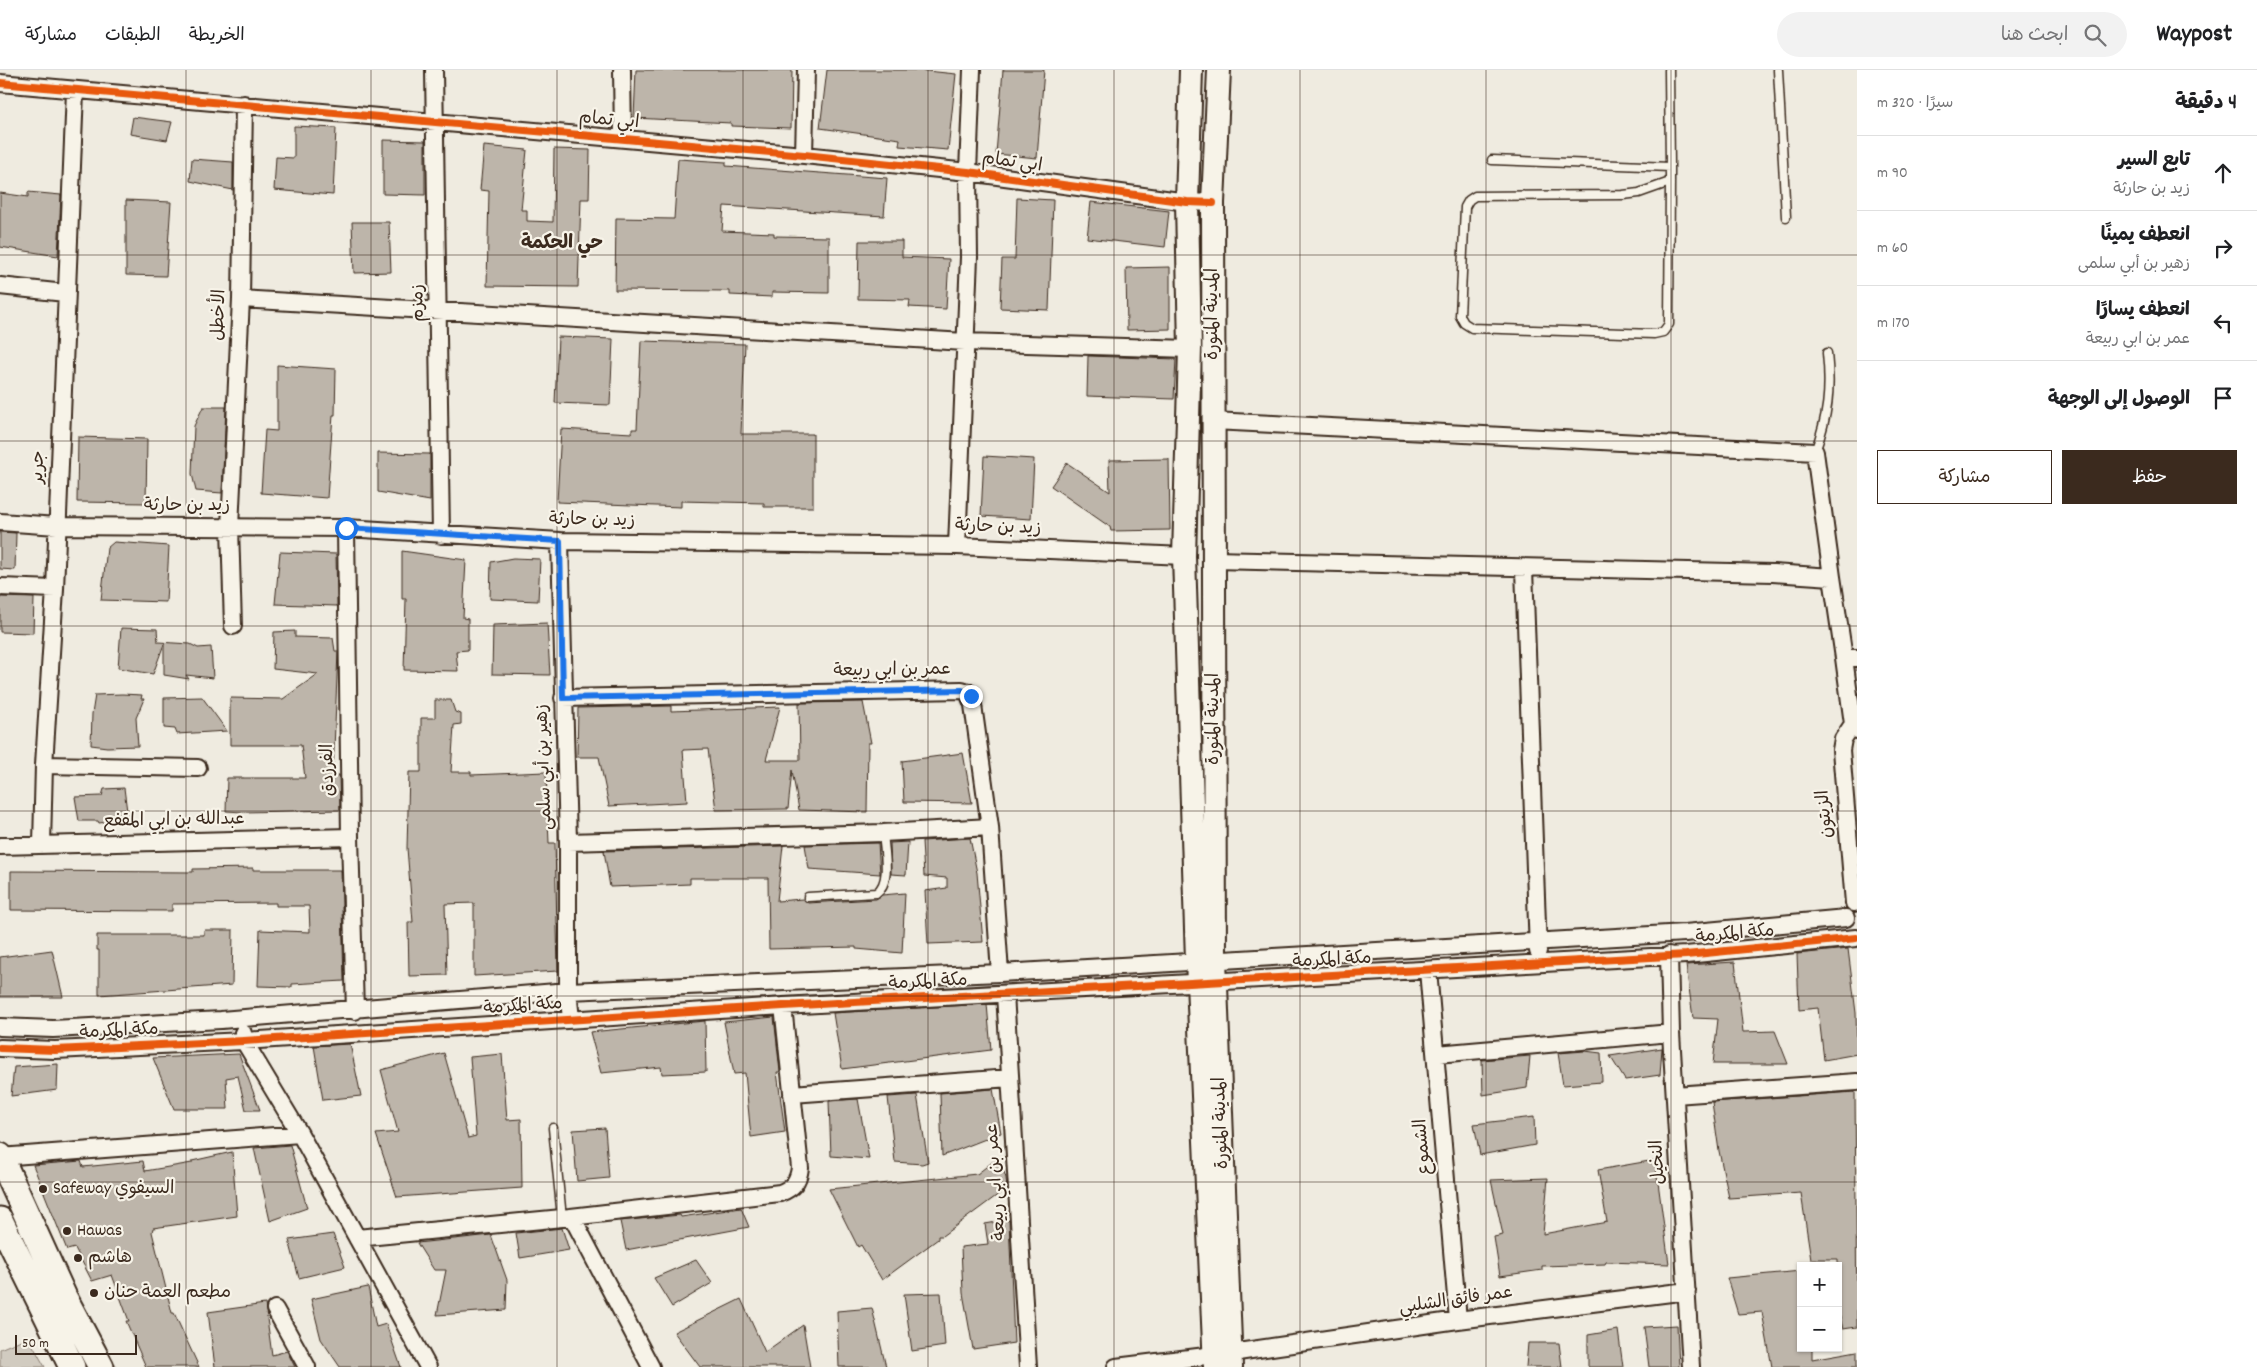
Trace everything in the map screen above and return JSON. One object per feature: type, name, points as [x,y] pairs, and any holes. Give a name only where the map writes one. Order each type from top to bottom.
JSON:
[{"type":"main road","points":[[1191,70],[1187,202],[1190,350],[1184,556],[1206,971],[1223,1360]]},
{"type":"main road","name":"المدينة المنورة","points":[[1206,971],[1213,560],[1213,203],[1219,70]]},
{"type":"main road","points":[[0,1157],[64,1297],[101,1367]]},
{"type":"main road","points":[[0,1220],[72,1367]]},
{"type":"street","name":"زمزم","points":[[434,70],[441,535]]},
{"type":"street","points":[[622,70],[623,137]]},
{"type":"street","points":[[804,155],[806,70]]},
{"type":"street","points":[[957,546],[969,257],[968,172],[972,70]]},
{"type":"street","name":"ابي تمام","points":[[0,83],[623,137],[968,172],[1187,202],[1213,203]]},
{"type":"street","name":"جرير","points":[[42,844],[44,765],[55,589],[65,293],[75,91]]},
{"type":"street","name":"الأخطل","points":[[232,626],[230,526],[241,299],[244,104]]},
{"type":"street","points":[[0,286],[65,293]]},
{"type":"street","points":[[241,299],[965,342],[1190,350]]},
{"type":"street","points":[[1213,421],[1815,452],[1832,577],[1850,658],[1855,727]]},
{"type":"street","name":"زيد بن حارثة","points":[[0,522],[57,526],[346,528],[560,541],[957,546],[1184,556]]},
{"type":"street","name":"الفرزدق","points":[[346,528],[350,837],[355,1011]]},
{"type":"street","name":"زهير بن أبي سلمى","points":[[560,541],[568,842],[568,991],[571,1019]]},
{"type":"street","points":[[1213,560],[1524,569],[1773,573],[1832,577]]},
{"type":"street","points":[[1524,569],[1539,963]]},
{"type":"street","points":[[0,587],[55,589]]},
{"type":"street","name":"عمر بن ابي ربيعة","points":[[563,698],[962,690],[971,696],[973,705],[990,827],[1000,973]]},
{"type":"street","name":"الزيتون","points":[[1855,727],[1843,739],[1841,750],[1856,902]]},
{"type":"street","points":[[44,765],[198,768]]},
{"type":"street","points":[[568,842],[883,833],[990,827]]},
{"type":"street","name":"عبدالله بن ابي المقفع","points":[[0,846],[350,837]]},
{"type":"street","points":[[1856,902],[1846,918],[1848,930],[1857,938]]},
{"type":"street","name":"مكة المكرمة","points":[[0,1048],[55,1050],[244,1041],[571,1019],[1005,994],[1206,971],[1538,941],[1684,933],[1846,918]]},
{"type":"street","name":"مكة المكرمة","points":[[0,1027],[53,1029],[355,1011],[568,991],[1000,973],[1428,970],[1669,955],[1857,938]]},
{"type":"street","name":"النخيل","points":[[1669,955],[1691,1367]]},
{"type":"street","name":"الشموع","points":[[1428,970],[1437,1054],[1458,1320]]},
{"type":"street","name":"عمر بن ابي ربيعة","points":[[1005,994],[1028,1367]]},
{"type":"street","points":[[357,1238],[780,1193],[791,1188],[798,1180],[800,1168],[783,1006]]},
{"type":"street","points":[[240,1018],[244,1041],[300,1134],[428,1367]]},
{"type":"street","points":[[53,1029],[55,1050]]},
{"type":"street","points":[[1437,1054],[1672,1032]]},
{"type":"street","points":[[792,1094],[1010,1078]]},
{"type":"street","points":[[1675,1095],[1857,1082]]},
{"type":"street","points":[[0,1157],[300,1134]]},
{"type":"street","points":[[567,1217],[651,1367]]},
{"type":"street","name":"عمر فائق الشلبي","points":[[1116,1367],[1223,1360],[1458,1320],[1687,1291]]},
{"type":"street","points":[[275,1309],[307,1367]]},
{"type":"lane","points":[[1669,70],[1670,167],[1670,182],[1669,324],[1663,332],[1654,334],[1472,328],[1464,324],[1460,316],[1465,207],[1468,200],[1475,196],[1623,195],[1639,193],[1670,182]]},
{"type":"lane","points":[[1778,70],[1786,216]]},
{"type":"lane","points":[[1492,160],[1670,167]]},
{"type":"lane","points":[[1815,452],[1826,421],[1829,402],[1827,353]]},
{"type":"lane","points":[[808,897],[876,893],[881,890],[885,882],[883,833]]},
{"type":"lane","points":[[553,1128],[567,1217]]},
{"type":"shaded area","points":[[28,1337],[45,1367],[0,1367],[0,1349]]},
{"type":"building","points":[[636,70],[792,70],[791,128],[731,126],[731,123],[634,118]]},
{"type":"building","points":[[827,70],[917,70],[956,74],[948,150],[899,146],[900,139],[820,128]]},
{"type":"building","points":[[1003,70],[1044,70],[1037,158],[996,154]]},
{"type":"building","points":[[133,117],[172,122],[167,140],[130,134]]},
{"type":"building","points":[[294,126],[336,128],[333,195],[274,190],[276,157],[294,158]]},
{"type":"building","points":[[383,140],[425,141],[425,195],[383,194]]},
{"type":"building","points":[[484,146],[527,150],[521,210],[527,210],[527,221],[553,222],[554,149],[590,150],[589,199],[581,199],[578,287],[487,286],[489,191],[480,190]]},
{"type":"building","points":[[192,159],[233,162],[233,190],[190,181]]},
{"type":"building","points":[[678,159],[726,162],[726,166],[887,178],[884,216],[724,206],[722,231],[774,233],[774,236],[829,237],[829,293],[772,292],[772,297],[730,295],[730,291],[615,290],[616,218],[674,219]]},
{"type":"building","points":[[28,192],[61,195],[58,256],[0,247],[0,193],[28,197]]},
{"type":"building","points":[[1017,198],[1053,200],[1049,310],[1000,308],[1002,259],[1015,259]]},
{"type":"building","points":[[126,200],[171,202],[166,276],[126,275]]},
{"type":"building","points":[[1091,202],[1169,211],[1165,247],[1087,238]]},
{"type":"building","points":[[352,222],[389,222],[391,272],[354,273]]},
{"type":"building","points":[[859,241],[902,241],[902,257],[949,259],[946,309],[909,307],[910,300],[858,299]]},
{"type":"building","points":[[1170,267],[1170,329],[1127,330],[1126,268]]},
{"type":"building","points":[[558,337],[613,339],[610,405],[555,403]]},
{"type":"building","points":[[641,341],[745,344],[741,434],[813,434],[813,507],[764,507],[764,503],[681,501],[681,507],[557,502],[561,429],[632,433],[632,429],[637,429]]},
{"type":"building","points":[[1088,356],[1176,359],[1174,399],[1087,396]]},
{"type":"building","points":[[277,365],[336,369],[335,415],[333,415],[327,498],[261,493],[265,430],[277,431]]},
{"type":"building","points":[[203,407],[226,407],[222,493],[196,491],[192,474],[194,426]]},
{"type":"building","points":[[78,437],[147,439],[146,503],[77,502]]},
{"type":"building","points":[[378,453],[430,454],[430,501],[378,492]]},
{"type":"building","points":[[984,456],[1034,459],[1031,519],[981,516]]},
{"type":"building","points":[[1169,459],[1170,530],[1111,531],[1110,527],[1051,486],[1067,463],[1110,492],[1109,460]]},
{"type":"building","points":[[0,532],[16,533],[15,570],[0,569]]},
{"type":"building","points":[[114,542],[169,546],[166,602],[101,600],[107,548]]},
{"type":"building","points":[[402,551],[466,560],[463,618],[468,619],[468,650],[456,651],[458,671],[404,670],[406,599],[402,599]]},
{"type":"building","points":[[280,552],[336,554],[337,606],[275,604]]},
{"type":"building","points":[[513,558],[540,559],[538,601],[490,599],[491,562]]},
{"type":"building","points":[[0,597],[34,598],[33,633],[0,632]]},
{"type":"building","points":[[547,623],[550,675],[492,674],[493,625]]},
{"type":"building","points":[[121,628],[157,629],[158,642],[190,644],[198,648],[211,647],[213,678],[186,675],[189,679],[164,675],[164,644],[153,674],[118,668]]},
{"type":"building","points":[[295,631],[295,637],[333,638],[335,651],[338,651],[333,775],[339,775],[340,810],[226,811],[227,778],[305,778],[301,745],[230,745],[230,698],[283,699],[318,674],[273,669],[274,632]]},
{"type":"building","points":[[95,695],[142,695],[141,699],[144,699],[136,718],[138,746],[107,747],[91,745]]},
{"type":"building","points":[[202,697],[227,731],[177,734],[175,729],[164,728],[164,698]]},
{"type":"building","points":[[435,700],[451,700],[455,712],[461,714],[461,724],[454,725],[451,772],[471,772],[471,775],[546,772],[549,843],[555,843],[558,971],[474,976],[474,903],[445,904],[447,975],[409,976],[408,922],[413,922],[407,848],[409,772],[421,772],[421,718],[435,718]]},
{"type":"building","points":[[863,702],[871,743],[868,743],[867,812],[799,810],[792,770],[788,809],[716,810],[708,749],[683,750],[687,802],[609,806],[599,757],[577,757],[578,708],[671,706],[671,711],[780,707],[766,760],[800,760],[799,703]]},
{"type":"building","points":[[963,753],[972,803],[904,802],[902,761]]},
{"type":"building","points":[[124,788],[128,819],[99,823],[98,821],[79,821],[75,797],[102,796],[104,789]]},
{"type":"building","points":[[970,838],[977,873],[983,942],[928,944],[925,891],[947,888],[947,878],[924,876],[922,841]]},
{"type":"building","points":[[908,842],[906,875],[891,874],[890,843]]},
{"type":"building","points":[[878,843],[880,874],[809,869],[805,845]]},
{"type":"building","points":[[783,846],[777,901],[803,899],[808,903],[876,899],[882,895],[905,893],[902,953],[856,949],[856,947],[769,949],[768,878],[690,878],[690,884],[610,887],[604,851]]},
{"type":"building","points":[[253,868],[253,870],[341,870],[344,981],[292,984],[292,987],[258,986],[260,930],[310,932],[309,906],[276,906],[276,903],[172,904],[172,911],[11,910],[11,871],[193,872],[193,869]]},
{"type":"building","points":[[204,930],[233,930],[232,985],[99,995],[97,935],[204,935]]},
{"type":"building","points":[[1848,949],[1856,1013],[1857,1054],[1824,1060],[1818,1008],[1799,1010],[1797,954]]},
{"type":"building","points":[[52,950],[63,997],[0,997],[0,957]]},
{"type":"building","points":[[1735,962],[1743,1032],[1775,1031],[1788,1064],[1713,1064],[1718,1019],[1693,1018],[1686,965]]},
{"type":"building","points":[[987,1004],[991,1050],[842,1069],[833,1013]]},
{"type":"building","points":[[774,1017],[780,1072],[777,1072],[785,1132],[751,1137],[745,1073],[734,1074],[724,1022]]},
{"type":"building","points":[[705,1021],[706,1072],[662,1074],[661,1067],[601,1073],[590,1032]]},
{"type":"building","points":[[350,1044],[361,1096],[323,1100],[314,1046]]},
{"type":"building","points":[[1662,1048],[1660,1075],[1625,1080],[1610,1056]]},
{"type":"building","points":[[1585,1051],[1601,1053],[1602,1082],[1563,1085],[1558,1053]]},
{"type":"building","points":[[444,1053],[468,1138],[476,1136],[470,1057],[502,1054],[507,1120],[521,1119],[522,1188],[397,1197],[376,1134],[398,1132],[381,1070]]},
{"type":"building","points":[[239,1054],[260,1110],[246,1110],[238,1076],[226,1078],[228,1109],[174,1109],[153,1058]]},
{"type":"building","points":[[1530,1056],[1527,1088],[1483,1095],[1482,1060]]},
{"type":"building","points":[[58,1064],[57,1090],[11,1096],[14,1067]]},
{"type":"building","points":[[993,1089],[1001,1133],[942,1156],[940,1093]]},
{"type":"building","points":[[1855,1092],[1857,1327],[1843,1329],[1842,1325],[1842,1262],[1838,1262],[1838,1259],[1811,1259],[1801,1193],[1729,1198],[1719,1151],[1712,1102]]},
{"type":"building","points":[[917,1095],[928,1162],[922,1164],[895,1162],[888,1097]]},
{"type":"building","points":[[858,1099],[869,1159],[831,1156],[829,1101]]},
{"type":"building","points":[[1534,1117],[1535,1145],[1480,1155],[1474,1124]]},
{"type":"building","points":[[605,1128],[609,1178],[577,1181],[573,1130]]},
{"type":"building","points":[[290,1145],[307,1208],[270,1221],[254,1148]]},
{"type":"building","points":[[232,1152],[237,1216],[153,1228],[152,1232],[172,1313],[174,1313],[199,1367],[146,1367],[126,1321],[129,1321],[112,1275],[92,1281],[75,1248],[67,1250],[33,1165],[81,1161],[83,1167],[143,1161],[145,1171],[192,1163],[192,1161]]},
{"type":"building","points":[[999,1157],[1006,1178],[1007,1188],[942,1236],[938,1236],[938,1239],[882,1280],[861,1245],[858,1247],[829,1189],[977,1174]]},
{"type":"building","points":[[1655,1160],[1669,1264],[1606,1262],[1605,1264],[1542,1266],[1542,1270],[1500,1276],[1494,1237],[1503,1235],[1491,1180],[1548,1178],[1543,1234],[1607,1222],[1598,1170]]},
{"type":"building","points":[[741,1208],[749,1227],[626,1250],[620,1221],[680,1215],[681,1217]]},
{"type":"building","points":[[1009,1220],[1014,1343],[973,1349],[963,1293],[961,1247],[988,1244],[985,1224]]},
{"type":"building","points":[[562,1228],[569,1250],[520,1258],[516,1233]]},
{"type":"building","points":[[333,1234],[345,1267],[299,1278],[289,1240]]},
{"type":"building","points":[[491,1235],[507,1280],[506,1310],[437,1315],[446,1270],[434,1270],[417,1243]]},
{"type":"building","points":[[696,1260],[712,1283],[672,1307],[654,1278]]},
{"type":"building","points":[[1797,1271],[1797,1352],[1812,1352],[1812,1359],[1857,1351],[1857,1367],[1772,1367],[1762,1312],[1738,1314],[1727,1278]]},
{"type":"building","points":[[368,1287],[376,1327],[386,1324],[401,1367],[340,1367],[321,1339],[311,1299]]},
{"type":"building","points":[[941,1293],[945,1346],[912,1351],[904,1294]]},
{"type":"building","points":[[741,1299],[765,1352],[803,1325],[810,1367],[700,1367],[674,1332]]},
{"type":"building","points":[[265,1304],[272,1355],[287,1351],[295,1367],[215,1367],[208,1312]]},
{"type":"building","points":[[872,1308],[886,1367],[839,1367],[837,1311]]},
{"type":"building","points":[[1677,1325],[1679,1367],[1649,1367],[1644,1327]]},
{"type":"building","points":[[1618,1330],[1623,1367],[1588,1367],[1588,1335]]},
{"type":"building","points":[[1528,1343],[1559,1343],[1562,1367],[1526,1367]]},
{"type":"cycle path","points":[[0,83],[804,155],[968,172],[1187,202],[1213,203]]},
{"type":"cycle path","points":[[0,1048],[55,1050],[244,1041],[783,1006],[1686,955],[1856,938]]},
{"type":"place","name":"Safeway السيفوي","points":[[43,1189]]},
{"type":"place","name":"Hawas","points":[[67,1231]]},
{"type":"place","name":"هاشم","points":[[78,1258]]},
{"type":"place","name":"مطعم العمة حنان","points":[[94,1293]]},
{"type":"district","name":"حي الحكمة","points":[[562,244]]},
{"type":"route","points":[[346,528],[560,541],[563,698],[953,690],[962,690],[968,692],[971,696]]}]
